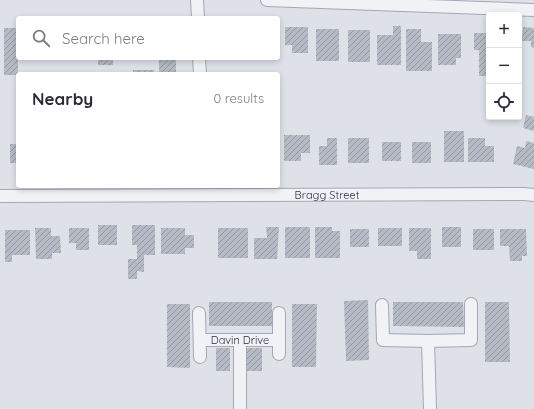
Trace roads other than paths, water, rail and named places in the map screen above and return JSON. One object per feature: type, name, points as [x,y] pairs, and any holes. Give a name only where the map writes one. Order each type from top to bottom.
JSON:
[{"type":"street","points":[[197,0],[198,16]]},
{"type":"street","points":[[267,0],[534,10]]},
{"type":"street","points":[[199,60],[200,72]]},
{"type":"street","name":"Bragg Street","points":[[0,196],[203,190],[534,195]]},
{"type":"street","points":[[382,305],[383,340],[428,341],[471,340],[471,304]]},
{"type":"street","points":[[199,312],[200,357]]},
{"type":"street","points":[[279,312],[279,354]]},
{"type":"street","name":"Davin Drive","points":[[200,340],[279,340]]},
{"type":"street","points":[[240,340],[240,409]]},
{"type":"street","points":[[428,341],[430,409]]}]
